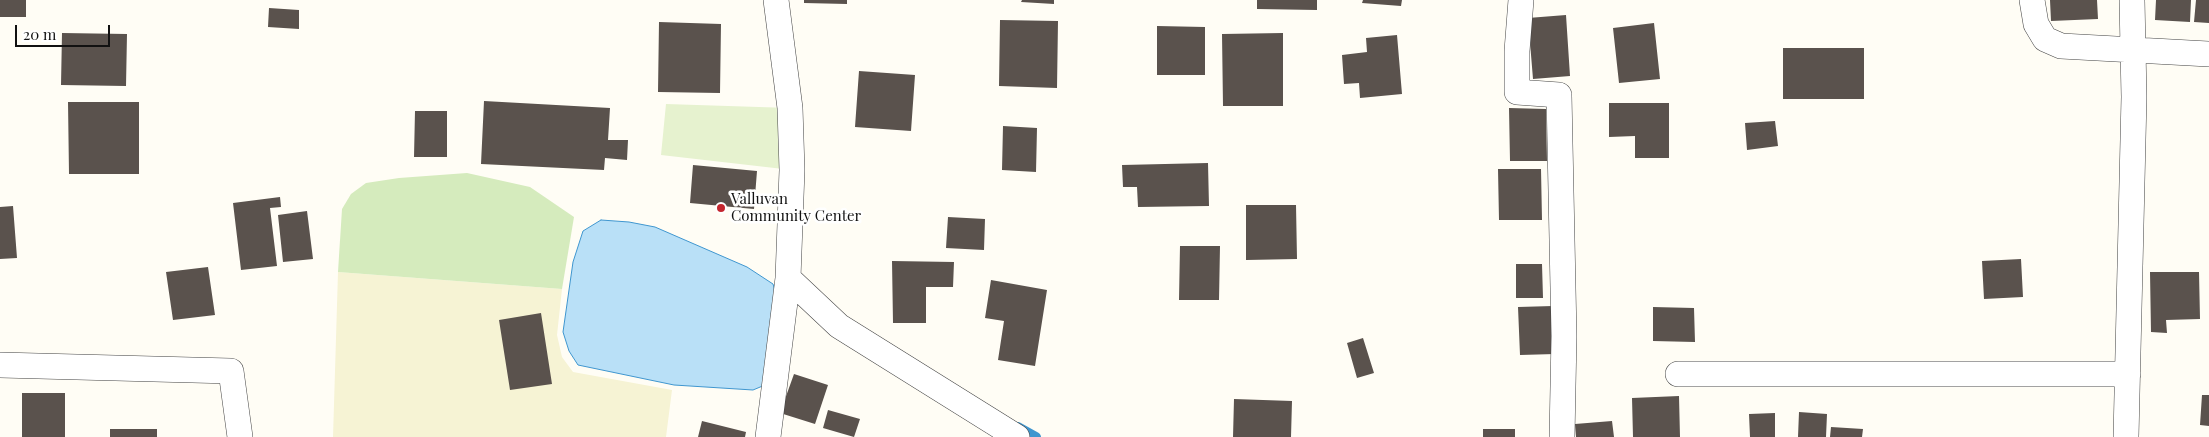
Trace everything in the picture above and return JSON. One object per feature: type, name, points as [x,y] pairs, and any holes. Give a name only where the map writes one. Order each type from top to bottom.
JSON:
[{"type":"street","points":[[768,437],[788,278],[792,170],[790,108],[776,0]]},
{"type":"street","points":[[1521,0],[1517,51],[1517,92],[1559,95],[1564,336],[1562,437]]},
{"type":"street","points":[[2032,0],[2036,24],[2045,39],[2061,46],[2209,54]]},
{"type":"street","points":[[2126,437],[2134,97],[2132,0]]},
{"type":"street","points":[[788,278],[839,326],[1017,437]]},
{"type":"street","points":[[0,365],[231,371],[240,437]]},
{"type":"street","points":[[1678,374],[2128,374]]},
{"type":"shaded area","points":[[338,272],[562,289],[557,335],[562,357],[573,372],[672,390],[666,437],[333,437]]},
{"type":"green space","points":[[666,104],[790,108],[792,170],[661,155]]},
{"type":"green space","points":[[467,173],[530,187],[574,217],[562,289],[338,272],[342,209],[351,194],[366,183],[399,178]]},
{"type":"water","points":[[601,220],[629,222],[655,227],[747,267],[773,284],[778,301],[765,385],[753,390],[674,385],[578,365],[569,351],[563,332],[573,262],[583,231]]},
{"type":"building","points":[[0,0],[26,0],[26,17],[0,17]]},
{"type":"building","points":[[804,0],[847,0],[847,4],[804,3]]},
{"type":"building","points":[[1022,0],[1054,0],[1054,4],[1021,2]]},
{"type":"building","points":[[1257,0],[1317,0],[1317,10],[1257,9]]},
{"type":"building","points":[[1363,0],[1402,0],[1401,6],[1362,3]]},
{"type":"building","points":[[2050,0],[2097,0],[2098,19],[2051,21]]},
{"type":"building","points":[[2156,0],[2191,0],[2190,22],[2155,20]]},
{"type":"building","points":[[2196,0],[2209,0],[2209,23],[2194,22]]},
{"type":"building","points":[[269,8],[299,10],[299,29],[268,27]]},
{"type":"building","points":[[1566,15],[1570,76],[1533,79],[1528,18]]},
{"type":"building","points":[[1000,20],[1058,21],[1057,88],[999,86]]},
{"type":"building","points":[[659,22],[721,24],[720,93],[658,92]]},
{"type":"building","points":[[1654,23],[1660,79],[1619,83],[1613,28]]},
{"type":"building","points":[[1157,26],[1205,27],[1205,75],[1157,75]]},
{"type":"building","points":[[62,33],[127,34],[126,86],[61,85]]},
{"type":"building","points":[[1283,33],[1283,106],[1223,106],[1222,34]]},
{"type":"building","points":[[1397,35],[1402,94],[1360,98],[1359,83],[1344,84],[1342,55],[1367,52],[1366,38]]},
{"type":"building","points":[[1783,48],[1864,48],[1864,99],[1783,99]]},
{"type":"building","points":[[859,71],[915,75],[911,131],[855,127]]},
{"type":"building","points":[[484,101],[610,108],[608,140],[628,140],[627,160],[605,158],[604,170],[481,164]]},
{"type":"building","points":[[68,102],[139,102],[139,174],[69,174]]},
{"type":"building","points":[[1609,103],[1669,103],[1669,158],[1635,158],[1635,136],[1609,137]]},
{"type":"building","points":[[1509,108],[1546,109],[1547,161],[1510,161]]},
{"type":"building","points":[[415,111],[447,111],[447,157],[414,157]]},
{"type":"building","points":[[1775,121],[1778,146],[1747,150],[1745,123]]},
{"type":"building","points":[[1003,126],[1037,128],[1036,172],[1002,170]]},
{"type":"building","points":[[1208,163],[1209,206],[1138,207],[1137,187],[1123,187],[1122,165]]},
{"type":"building","points":[[693,165],[757,171],[754,209],[690,203]]},
{"type":"building","points":[[1498,169],[1541,169],[1542,220],[1499,220]]},
{"type":"building","points":[[280,197],[281,207],[270,208],[277,266],[241,270],[233,203]]},
{"type":"building","points":[[1246,205],[1296,205],[1297,259],[1246,260]]},
{"type":"building","points":[[13,206],[17,258],[0,259],[0,207]]},
{"type":"building","points":[[307,211],[313,259],[283,262],[278,215]]},
{"type":"building","points":[[948,217],[985,219],[984,250],[946,248]]},
{"type":"building","points":[[1180,246],[1220,246],[1219,300],[1179,300]]},
{"type":"building","points":[[2021,259],[2023,297],[1984,299],[1982,261]]},
{"type":"building","points":[[892,261],[954,262],[953,287],[926,287],[926,323],[893,323]]},
{"type":"building","points":[[1516,264],[1542,264],[1543,298],[1516,298]]},
{"type":"building","points":[[208,267],[215,315],[173,320],[166,272]]},
{"type":"building","points":[[2150,272],[2199,272],[2200,319],[2166,320],[2167,333],[2151,332]]},
{"type":"building","points":[[991,280],[1047,290],[1035,366],[998,360],[1004,321],[985,318]]},
{"type":"building","points":[[1553,306],[1555,354],[1520,355],[1518,307]]},
{"type":"building","points":[[1653,307],[1694,308],[1695,342],[1653,341]]},
{"type":"building","points":[[541,313],[552,384],[510,390],[499,320]]},
{"type":"building","points":[[1363,338],[1374,373],[1357,378],[1347,343]]},
{"type":"building","points":[[794,374],[828,385],[815,424],[780,413]]},
{"type":"building","points":[[22,393],[65,393],[65,437],[22,437]]},
{"type":"building","points":[[2202,395],[2209,395],[2209,426],[2200,425]]},
{"type":"building","points":[[1679,396],[1680,437],[1633,437],[1632,398]]},
{"type":"building","points":[[1234,399],[1292,401],[1291,437],[1233,437]]},
{"type":"building","points":[[828,410],[860,419],[854,437],[823,428]]},
{"type":"building","points":[[1799,412],[1827,414],[1826,437],[1798,437]]},
{"type":"building","points":[[1775,413],[1775,437],[1750,437],[1749,414]]},
{"type":"building","points":[[702,421],[746,432],[745,437],[698,437]]},
{"type":"building","points":[[1612,421],[1614,437],[1576,437],[1575,424]]},
{"type":"building","points":[[1831,427],[1863,429],[1862,437],[1830,437]]},
{"type":"building","points":[[110,429],[157,429],[157,437],[110,437]]},
{"type":"building","points":[[1483,429],[1515,429],[1515,437],[1483,437]]},
{"type":"waterway","points":[[1018,427],[1036,437]]},
{"type":"place","name":"Valluvan Community Center","points":[[721,208]]}]
